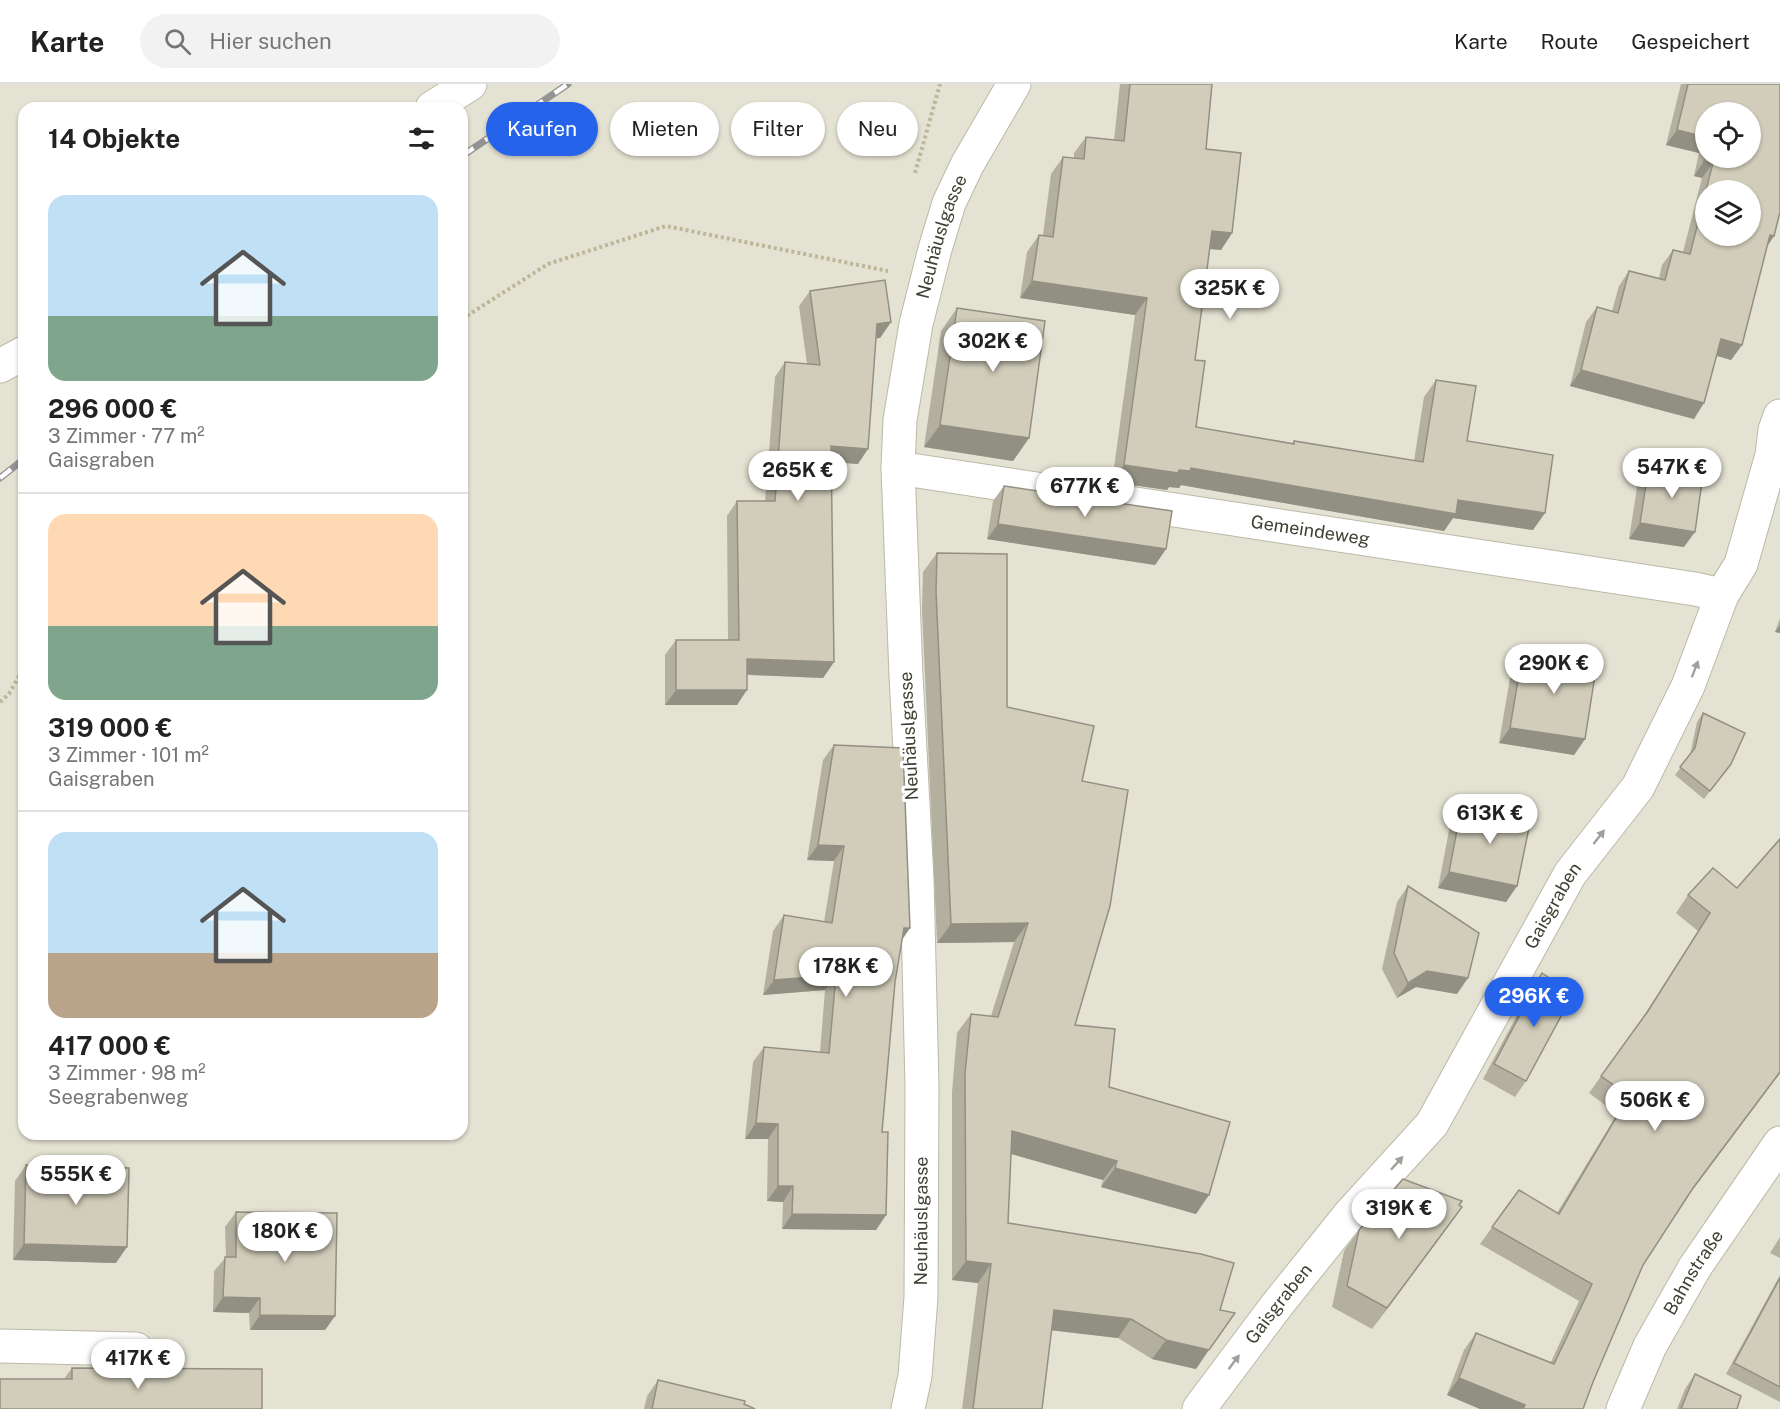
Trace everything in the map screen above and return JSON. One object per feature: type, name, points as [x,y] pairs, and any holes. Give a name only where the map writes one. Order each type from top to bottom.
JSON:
[{"type":"street","points":[[442,102],[470,84]]},
{"type":"street","name":"Neuhäuslgasse","points":[[908,1409],[915,1376],[921,1297],[922,1086],[917,879],[898,468],[902,409],[916,324],[934,249],[953,194],[967,165],[1014,84]]},
{"type":"street","points":[[0,366],[18,356]]},
{"type":"street","name":"Gaisgraben","points":[[1199,1409],[1328,1241],[1432,1124],[1570,874],[1638,787],[1688,686],[1722,595],[1741,564],[1772,455],[1774,430],[1780,416]]},
{"type":"street","name":"Gemeindeweg","points":[[898,468],[1695,589],[1722,595]]},
{"type":"street","name":"Bahnstraße","points":[[1623,1409],[1650,1346],[1695,1267],[1780,1143]]},
{"type":"street","points":[[0,1346],[136,1348]]},
{"type":"path","points":[[468,315],[548,264],[666,226],[892,272]]},
{"type":"path","points":[[0,702],[9,694],[18,678]]},
{"type":"shaded area","points":[[0,84],[1780,84],[1780,1409],[0,1409]]},
{"type":"building","points":[[1130,84],[1212,84],[1206,149],[1241,153],[1232,233],[1212,231],[1195,360],[1205,361],[1196,427],[1294,444],[1294,441],[1423,462],[1436,380],[1476,386],[1467,441],[1553,455],[1545,513],[1458,500],[1456,514],[1191,468],[1190,471],[1179,470],[1178,473],[1124,465],[1147,298],[1032,281],[1039,235],[1053,237],[1063,157],[1084,159],[1086,137],[1124,141]]},
{"type":"building","points":[[1688,84],[1780,84],[1780,212],[1774,236],[1770,235],[1742,345],[1721,339],[1704,403],[1581,370],[1597,307],[1618,313],[1629,271],[1665,280],[1673,250],[1690,254],[1695,235],[1695,246],[1761,246],[1761,180],[1709,180],[1712,168],[1761,168],[1761,102],[1695,102],[1695,134],[1677,130]]},
{"type":"building","points":[[885,280],[891,322],[877,324],[868,449],[831,446],[834,662],[747,659],[747,690],[676,690],[676,640],[739,640],[737,501],[775,501],[785,362],[820,365],[810,291]]},
{"type":"building","points":[[957,308],[1045,321],[1029,438],[940,425]]},
{"type":"building","points":[[1649,465],[1703,474],[1695,532],[1640,523]]},
{"type":"building","points":[[1004,486],[1172,511],[1166,549],[998,524]]},
{"type":"building","points":[[937,553],[1007,554],[1007,707],[1094,726],[1082,781],[1128,790],[1110,906],[1075,1025],[1115,1029],[1109,1087],[1230,1122],[1209,1195],[1115,1168],[1117,1161],[1012,1131],[1008,1223],[1201,1254],[1234,1263],[1220,1310],[1235,1313],[1209,1350],[1166,1340],[1131,1319],[1054,1310],[1042,1409],[973,1409],[991,1264],[966,1261],[965,1073],[971,1014],[998,1017],[1028,923],[951,924],[936,591]]},
{"type":"building","points":[[1523,650],[1597,662],[1585,739],[1510,728]]},
{"type":"building","points":[[1703,713],[1745,733],[1731,764],[1710,791],[1680,767],[1695,748]]},
{"type":"building","points":[[834,745],[903,748],[910,928],[904,928],[895,982],[882,1132],[888,1132],[886,1215],[792,1214],[793,1186],[778,1186],[778,1124],[756,1123],[764,1047],[829,1053],[836,975],[774,980],[784,915],[832,923],[844,846],[818,845]]},
{"type":"building","points":[[1462,804],[1531,818],[1517,886],[1449,872]]},
{"type":"building","points":[[1780,839],[1780,1072],[1693,1188],[1643,1265],[1583,1409],[1523,1409],[1525,1405],[1459,1378],[1476,1333],[1554,1364],[1592,1284],[1492,1227],[1519,1190],[1559,1214],[1629,1096],[1601,1076],[1648,1011],[1710,913],[1688,895],[1713,868],[1737,888]]},
{"type":"building","points":[[1408,886],[1479,933],[1468,978],[1427,971],[1408,983],[1394,953]]},
{"type":"building","points":[[1542,973],[1573,994],[1526,1081],[1494,1064]]},
{"type":"building","points":[[26,1165],[129,1168],[127,1247],[24,1244]]},
{"type":"building","points":[[1403,1179],[1462,1201],[1459,1205],[1462,1207],[1387,1308],[1347,1286],[1359,1230]]},
{"type":"building","points":[[236,1212],[337,1213],[335,1316],[260,1315],[260,1298],[223,1297],[225,1257],[236,1257]]},
{"type":"building","points":[[1780,1278],[1780,1387],[1734,1363]]},
{"type":"building","points":[[72,1368],[262,1369],[262,1409],[0,1409],[0,1379],[72,1379]]},
{"type":"building","points":[[1695,1374],[1741,1396],[1737,1409],[1681,1409]]},
{"type":"building","points":[[658,1380],[745,1401],[744,1404],[755,1409],[652,1409]]},
{"type":"railway","points":[[468,152],[568,84]]},
{"type":"railway","points":[[0,478],[18,464]]}]
